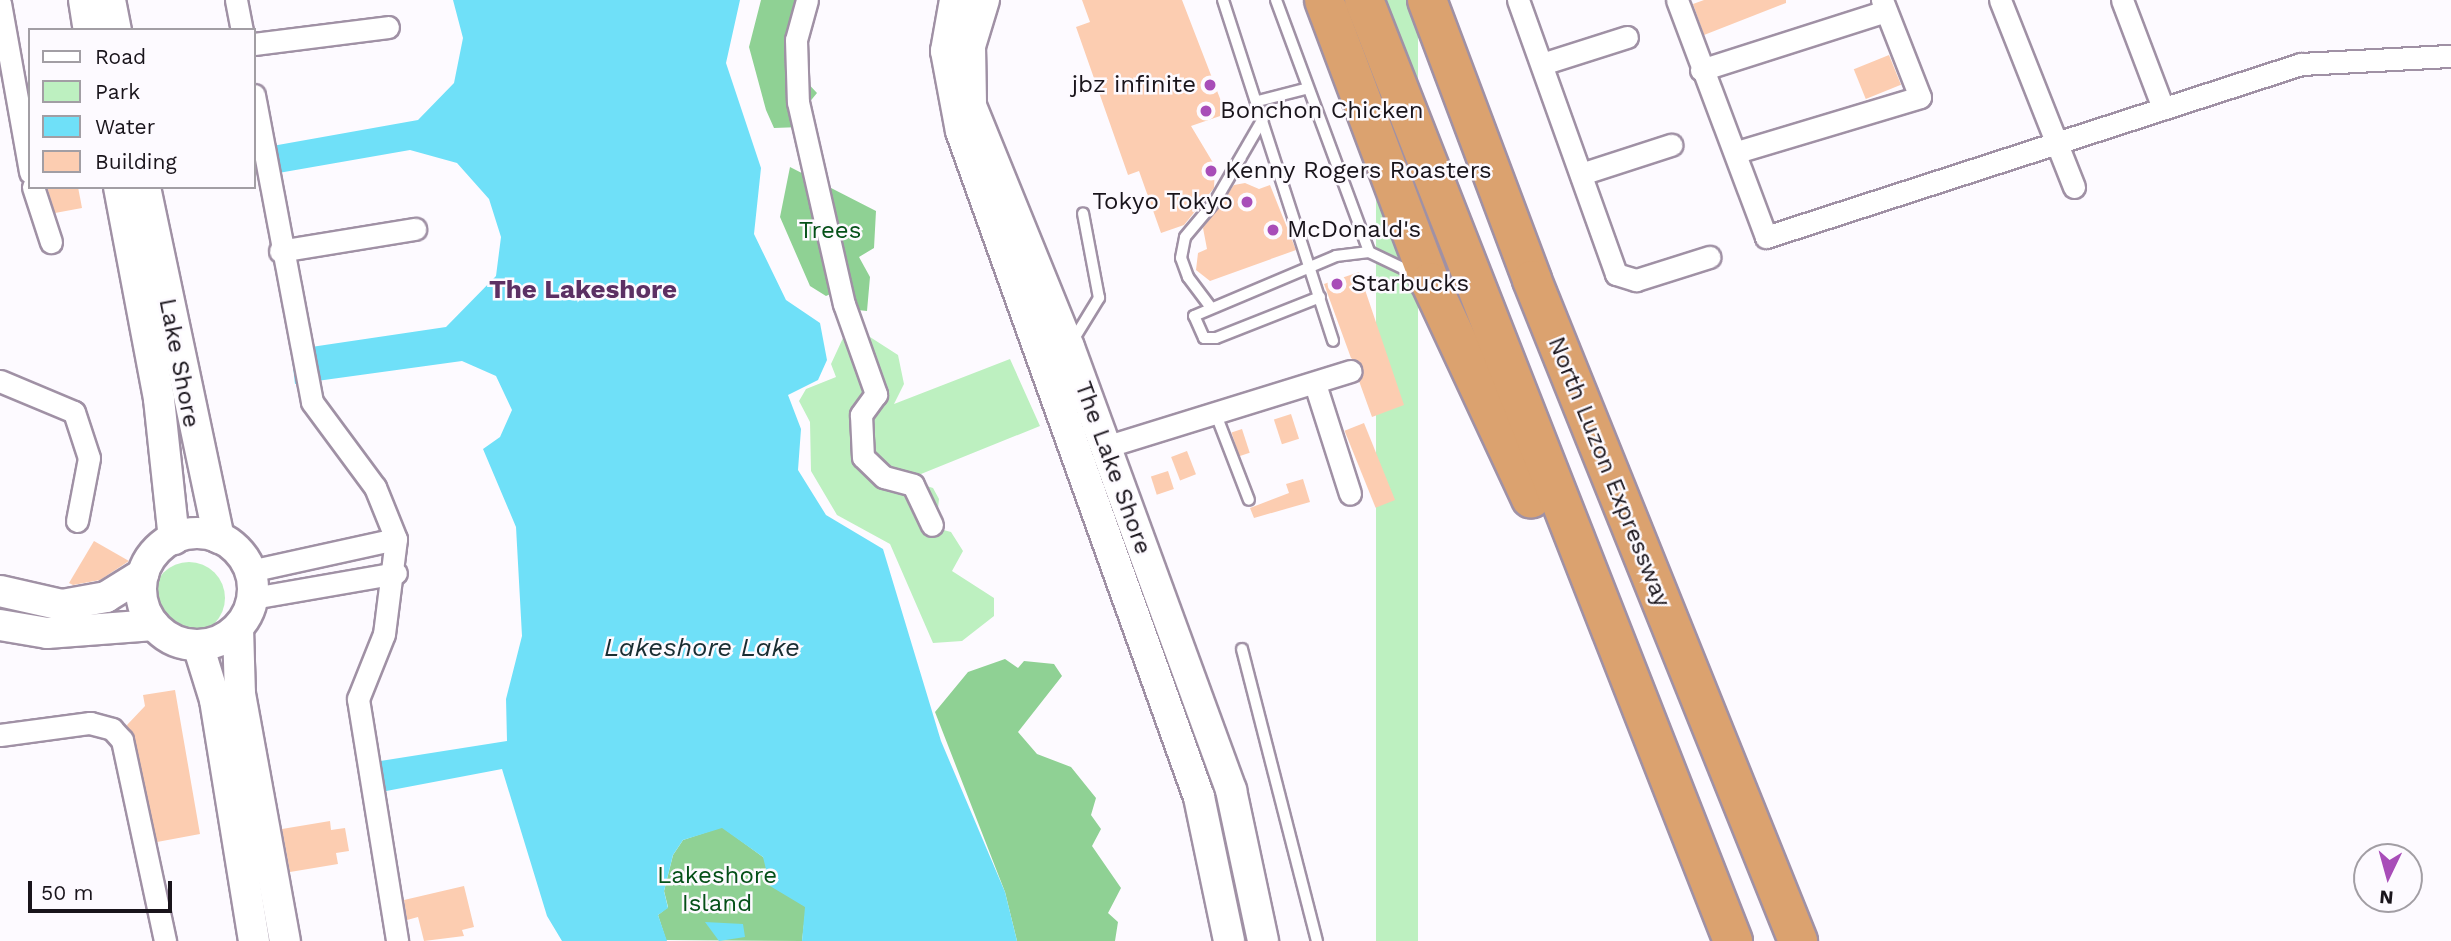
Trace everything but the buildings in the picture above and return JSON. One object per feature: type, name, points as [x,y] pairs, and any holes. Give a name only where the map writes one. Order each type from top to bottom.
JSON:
[{"type":"highway","points":[[1324,0],[1430,282],[1550,540],[1600,606]]},
{"type":"highway","points":[[1364,0],[1733,941]]},
{"type":"highway","name":"North Luzon Expressway","points":[[1427,0],[1532,280],[1797,941]]},
{"type":"street","points":[[83,0],[89,28]]},
{"type":"street","points":[[110,0],[116,28]]},
{"type":"street","points":[[236,0],[242,28]]},
{"type":"street","points":[[807,0],[796,40],[798,102],[844,304],[876,394],[861,415],[863,457],[884,477],[913,485],[932,525]]},
{"type":"street","name":"The Lake Shore","points":[[955,0],[946,51],[961,131],[1105,447],[1231,790],[1263,941]]},
{"type":"street","name":"The Lake Shore","points":[[984,0],[970,46],[971,106],[1065,363],[1199,797],[1229,941]]},
{"type":"street","points":[[1517,0],[1616,274],[1625,280],[1709,257]]},
{"type":"street","points":[[1677,0],[1701,70],[1737,152],[1766,237],[2301,64],[2451,56]]},
{"type":"street","points":[[2000,0],[2074,187]]},
{"type":"street","points":[[2122,0],[2163,108]]},
{"type":"street","points":[[0,3],[28,161]]},
{"type":"street","points":[[1701,70],[1884,6],[1920,97],[1737,152]]},
{"type":"street","points":[[256,44],[388,27]]},
{"type":"street","points":[[1542,64],[1627,37]]},
{"type":"street","points":[[256,107],[280,251],[312,402],[376,487],[396,539],[396,573],[384,635],[358,699],[397,941]]},
{"type":"street","points":[[1581,174],[1671,145]]},
{"type":"street","points":[[34,189],[51,243]]},
{"type":"street","name":"Lake Shore","points":[[119,189],[159,399],[174,539]]},
{"type":"street","name":"Lake Shore","points":[[145,189],[219,538]]},
{"type":"street","points":[[280,251],[415,229]]},
{"type":"street","points":[[1105,447],[1351,371]]},
{"type":"street","points":[[0,381],[74,412],[89,458],[77,521]]},
{"type":"street","points":[[1315,384],[1350,494]]},
{"type":"street","points":[[0,591],[32,603],[62,605],[106,597],[144,574],[174,539],[196,533],[219,538],[252,584],[292,590],[396,573]]},
{"type":"street","points":[[285,941],[240,694],[238,628],[252,584],[285,565],[396,539]]},
{"type":"street","points":[[285,565],[292,590]]},
{"type":"street","points":[[144,574],[143,600],[154,625],[181,643],[198,645],[238,628]]},
{"type":"street","points":[[0,625],[47,633],[154,625]]},
{"type":"street","points":[[198,645],[215,700],[254,941]]},
{"type":"street","points":[[0,735],[90,723],[112,729],[122,740],[165,941]]},
{"type":"lane","points":[[1223,0],[1333,341]]},
{"type":"lane","points":[[1276,0],[1306,89],[1368,252]]},
{"type":"lane","points":[[1258,102],[1306,89]]},
{"type":"lane","points":[[1209,305],[1188,277],[1181,258],[1185,237],[1216,200],[1263,119]]},
{"type":"lane","points":[[1065,363],[1099,298],[1083,213]]},
{"type":"lane","points":[[1320,297],[1232,333],[1204,338],[1194,316],[1209,305],[1310,270],[1336,256],[1368,252],[1430,282]]},
{"type":"lane","points":[[1215,412],[1249,500]]},
{"type":"lane","points":[[1242,649],[1317,941]]},
{"type":"green space","points":[[761,0],[805,0],[801,76],[817,93],[803,110],[801,127],[774,128],[766,110],[749,47]]},
{"type":"green space","points":[[1376,0],[1418,0],[1418,941],[1376,941]]},
{"type":"green space","name":"Trees","points":[[790,167],[876,211],[874,248],[859,257],[870,277],[867,311],[848,309],[835,292],[826,296],[810,286],[780,217]]},
{"type":"green space","points":[[870,337],[898,355],[904,384],[894,404],[1010,359],[1040,426],[921,474],[920,484],[933,488],[939,499],[936,528],[951,532],[963,551],[952,571],[994,598],[994,616],[962,641],[933,643],[890,544],[837,515],[811,471],[810,422],[799,401],[806,389],[836,377],[831,364],[843,338]]},
{"type":"green space","points":[[189,562],[209,568],[219,578],[225,598],[219,618],[209,628],[189,634],[169,628],[159,618],[153,598],[159,578],[169,568]]},
{"type":"green space","points":[[1005,659],[1018,668],[1024,661],[1054,664],[1062,676],[1018,732],[1037,754],[1071,767],[1096,798],[1091,815],[1101,829],[1092,846],[1121,888],[1108,913],[1118,922],[1115,941],[1017,941],[1005,892],[935,712],[968,672]]},
{"type":"green space","name":"Lakeshore Island","points":[[722,827],[763,857],[789,896],[806,907],[802,941],[666,940],[658,915],[668,907],[664,891],[673,855],[683,840]]},
{"type":"water","name":"Lakeshore Lake","points":[[453,0],[740,0],[726,63],[761,168],[754,234],[786,300],[820,323],[827,360],[818,380],[788,395],[801,429],[798,470],[826,515],[883,549],[941,741],[1005,892],[1017,941],[802,941],[805,907],[770,886],[763,857],[722,828],[683,840],[673,855],[664,891],[668,908],[658,915],[667,941],[562,941],[547,916],[502,769],[381,792],[374,762],[507,741],[506,699],[522,636],[516,527],[483,449],[500,437],[512,410],[496,376],[462,361],[295,384],[291,350],[446,327],[496,276],[501,237],[489,199],[457,163],[410,150],[267,175],[261,148],[418,120],[454,83],[463,38]]},
{"type":"water","points":[[705,922],[743,924],[745,937],[719,941]]},
{"type":"place","name":"jbz infinite","points":[[1210,85]]},
{"type":"place","name":"Bonchon Chicken","points":[[1206,111]]},
{"type":"place","name":"Kenny Rogers Roasters","points":[[1211,171]]},
{"type":"place","name":"Tokyo Tokyo","points":[[1247,202]]},
{"type":"place","name":"McDonald's","points":[[1273,230]]},
{"type":"place","name":"Starbucks","points":[[1337,284]]},
{"type":"district","name":"The Lakeshore","points":[[583,290]]}]
